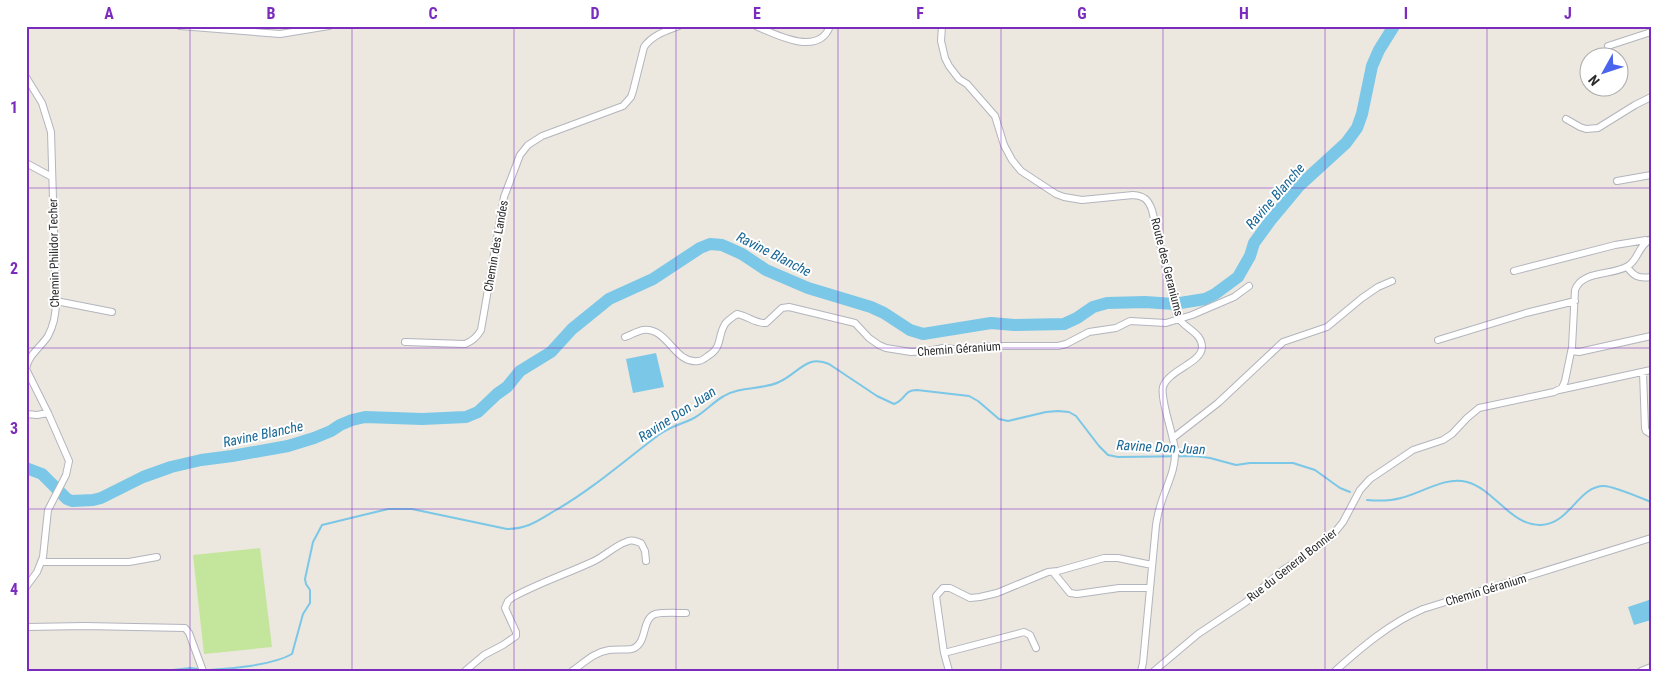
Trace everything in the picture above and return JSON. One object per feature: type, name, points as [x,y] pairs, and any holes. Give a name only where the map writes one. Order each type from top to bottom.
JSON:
[{"type":"street","points":[[180,26],[280,34],[329,26]]},
{"type":"street","name":"Chemin des Landes","points":[[405,342],[465,344],[477,336],[481,330],[504,196],[520,155],[528,145],[542,136],[623,106],[631,97],[647,42],[661,32],[679,26]]},
{"type":"street","points":[[756,26],[800,42],[814,41],[822,37],[830,26]]},
{"type":"street","name":"Route des Geraniums","points":[[942,26],[940,41],[949,66],[995,116],[1004,145],[1012,160],[1021,171],[1056,194],[1064,197],[1082,200],[1132,195],[1141,196],[1148,200],[1178,319],[1200,339],[1202,349],[1197,358],[1176,372],[1165,382],[1164,386],[1163,397],[1175,452],[1174,467],[1159,507],[1156,525],[1141,671]]},
{"type":"street","points":[[1608,46],[1651,32]]},
{"type":"street","name":"Chemin Philidor Techer","points":[[26,77],[42,103],[50,132],[56,301],[52,329],[28,360],[26,366],[30,379],[48,413],[69,461],[66,475],[48,510],[43,557],[26,587]]},
{"type":"street","points":[[1566,119],[1580,127],[1598,128],[1635,104],[1651,97]]},
{"type":"street","points":[[26,163],[52,177]]},
{"type":"street","points":[[1617,181],[1651,175]]},
{"type":"street","points":[[1559,390],[1564,385],[1572,351],[1576,290],[1580,281],[1627,267],[1634,260],[1643,245],[1650,240]]},
{"type":"street","points":[[1514,271],[1616,245],[1650,240]]},
{"type":"street","points":[[1627,267],[1636,277],[1651,277]]},
{"type":"street","points":[[1173,438],[1218,403],[1283,342],[1327,327],[1362,298],[1378,287],[1392,281]]},
{"type":"street","name":"Chemin Géranium","points":[[625,337],[643,330],[653,332],[663,337],[684,358],[700,362],[716,352],[719,345],[718,340],[725,325],[737,314],[746,315],[760,324],[766,323],[782,308],[789,307],[855,322],[869,338],[879,345],[911,352],[943,348],[966,350],[985,346],[1058,346],[1089,332],[1116,328],[1130,321],[1166,323],[1192,315],[1234,297],[1249,286]]},
{"type":"street","points":[[56,301],[112,312]]},
{"type":"street","points":[[1438,340],[1526,312],[1575,301]]},
{"type":"street","points":[[1572,351],[1579,352],[1651,336]]},
{"type":"street","name":"Rue du General Bonnier","points":[[1154,671],[1198,634],[1246,602],[1283,570],[1331,537],[1343,522],[1360,490],[1370,479],[1413,450],[1443,440],[1452,434],[1472,412],[1479,408],[1651,370]]},
{"type":"street","points":[[1643,372],[1645,428],[1651,434]]},
{"type":"street","points":[[26,414],[48,413]]},
{"type":"street","name":"Chemin Géranium","points":[[1335,671],[1382,632],[1403,618],[1422,609],[1651,538]]},
{"type":"street","points":[[465,671],[484,655],[516,636],[505,608],[508,601],[513,597],[598,560],[626,541],[631,540],[640,543],[645,552],[646,561]]},
{"type":"street","points":[[41,562],[129,562],[157,557]]},
{"type":"street","points":[[949,671],[944,653],[936,596],[943,588],[950,588],[970,598],[980,597],[997,593],[1048,572],[1104,558],[1118,558],[1152,565]]},
{"type":"street","points":[[1053,572],[1070,593],[1077,594],[1119,588],[1150,588]]},
{"type":"street","points":[[572,671],[593,655],[606,650],[632,649],[638,646],[649,619],[654,614],[686,613]]},
{"type":"street","points":[[26,628],[85,626],[185,628],[189,633],[203,671]]},
{"type":"street","points":[[944,653],[1024,632],[1030,635],[1036,648]]},
{"type":"street","points":[[1641,671],[1651,667]]},
{"type":"green space","points":[[260,548],[272,647],[204,654],[193,555]]},
{"type":"water","points":[[656,353],[664,387],[633,393],[626,359]]},
{"type":"water","points":[[1649,600],[1651,620],[1634,625],[1628,607]]},
{"type":"waterway","name":"Ravine Blanche","points":[[26,468],[42,474],[67,499],[72,501],[93,500],[101,498],[143,477],[171,467],[201,460],[288,446],[314,438],[352,420],[365,417],[422,419],[466,417],[478,412],[507,387],[520,371],[551,352],[572,329],[609,299],[653,279],[700,248],[710,244],[722,245],[742,254],[766,270],[808,288],[871,307],[910,330],[923,334],[991,323],[1014,325],[1064,324],[1093,307],[1107,303],[1145,302],[1174,304],[1205,299],[1238,277],[1250,256],[1254,243],[1270,221],[1300,185],[1346,143],[1357,128],[1362,114],[1372,66],[1379,50],[1394,26]]},
{"type":"waterway","name":"Ravine Don Juan","points":[[209,670],[263,664],[292,654],[303,614],[310,603],[310,590],[305,579],[313,542],[322,525],[388,509],[412,509],[507,529],[527,526],[570,501],[660,434],[694,418],[724,396],[737,391],[779,382],[786,379],[802,366],[814,361],[829,364],[877,396],[894,404],[901,400],[909,391],[917,390],[969,396],[978,401],[999,419],[1008,421],[1046,412],[1069,412],[1076,416],[1108,455],[1118,457],[1195,456],[1236,465],[1250,463],[1293,463],[1315,470],[1340,488],[1350,492]]},
{"type":"waterway","name":"Ravine Don Juan","points":[[1367,500],[1384,501],[1397,499],[1450,481],[1467,482],[1486,492],[1521,520],[1530,524],[1541,525],[1551,523],[1559,518],[1587,492],[1604,486],[1627,492],[1651,502]]},
{"type":"waterway","name":"Ravine Don Juan","points":[[164,671],[190,668],[199,669]]}]
